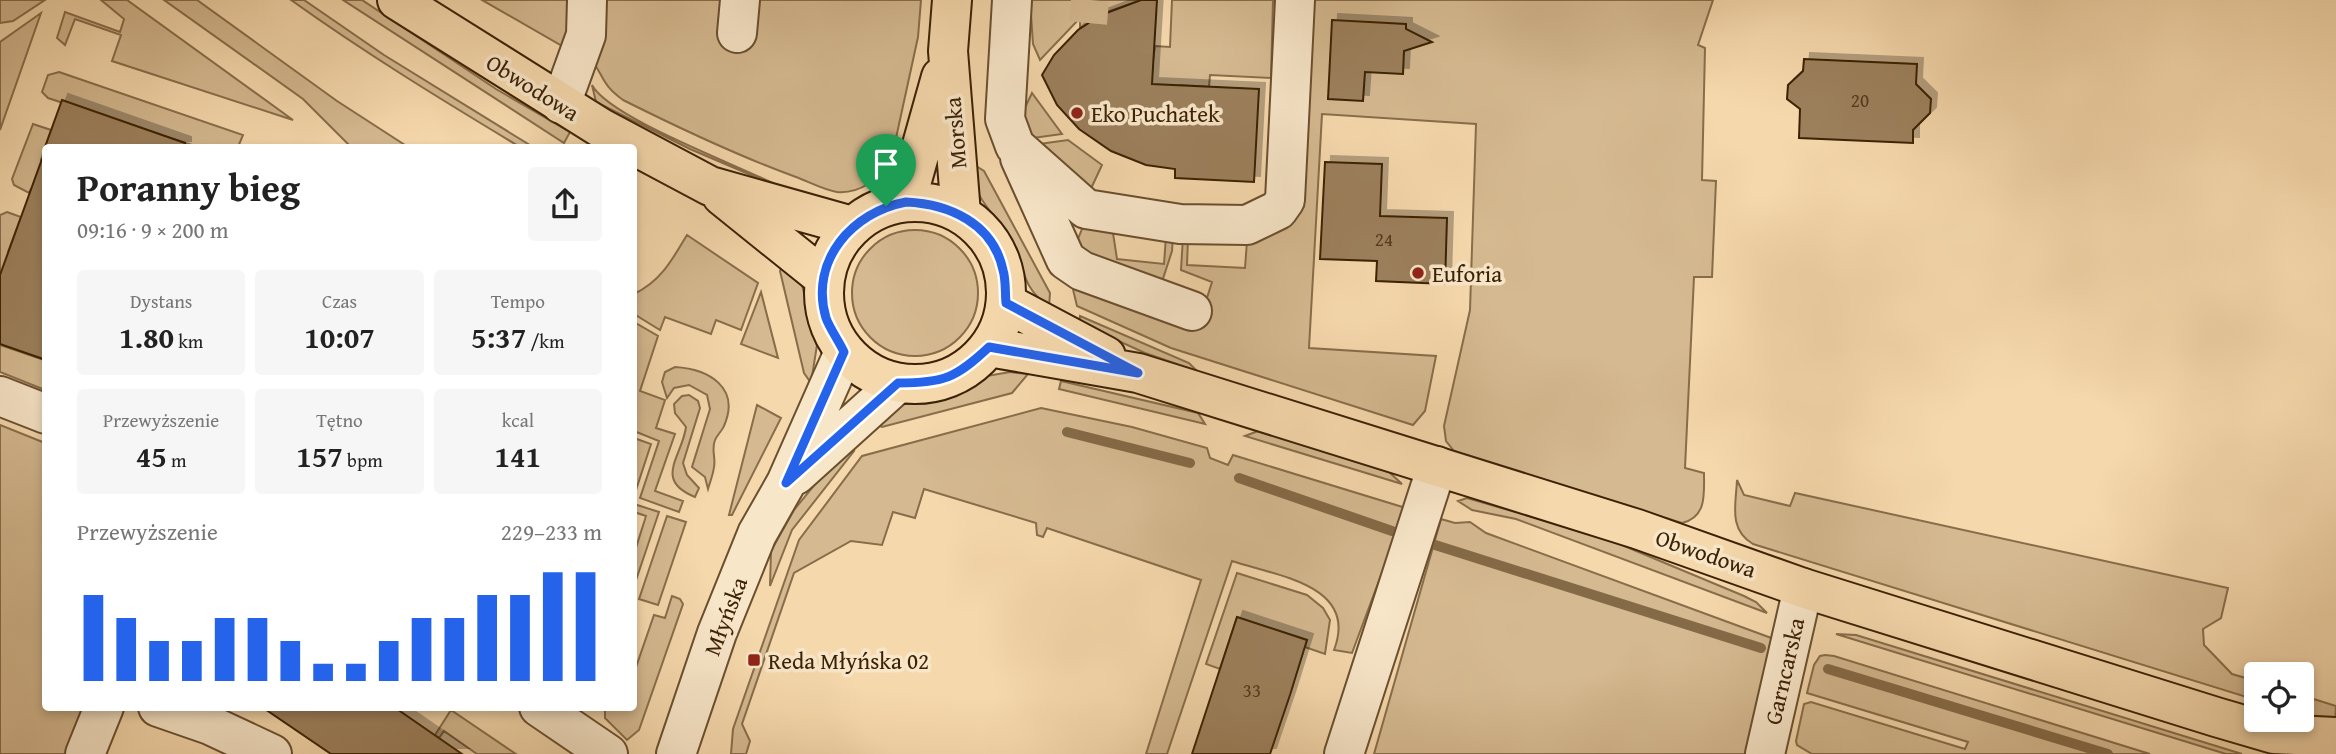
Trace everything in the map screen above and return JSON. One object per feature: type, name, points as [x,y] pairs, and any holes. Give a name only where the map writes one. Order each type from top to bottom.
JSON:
[{"type":"main road","name":"Obwodowa","points":[[397,0],[561,104],[634,144]]},
{"type":"main road","name":"Morska","points":[[952,0],[948,51],[961,214]]},
{"type":"main road","name":"Morska","points":[[906,202],[948,51]]},
{"type":"main road","name":"Obwodowa","points":[[637,146],[710,186],[824,278]]},
{"type":"main road","name":"Obwodowa","points":[[710,186],[852,226]]},
{"type":"main road","points":[[906,202],[935,203],[961,214],[988,237],[1003,268],[1006,303],[1000,326],[989,347],[964,370],[932,383],[898,383],[868,372],[844,352],[826,317],[824,278],[834,250],[852,226],[886,206],[906,202]]},
{"type":"main road","name":"Obwodowa","points":[[1006,303],[1138,373]]},
{"type":"main road","name":"Obwodowa","points":[[989,347],[1138,373],[1637,529],[1803,588],[2274,734],[2336,737]]},
{"type":"main road","name":"Obwodowa","points":[[2274,734],[2306,754]]},
{"type":"street","points":[[561,104],[586,35],[587,0]]},
{"type":"street","points":[[1012,0],[1005,119],[1066,260],[1082,271],[1192,311]]},
{"type":"street","points":[[1015,146],[1086,209],[1180,224],[1248,225],[1278,210],[1286,200],[1295,0]]},
{"type":"street","name":"Młyńska","points":[[676,754],[717,633],[757,534],[786,483],[844,352]]},
{"type":"street","name":"Młyńska","points":[[786,483],[898,383]]},
{"type":"street","points":[[0,396],[42,412]]},
{"type":"street","points":[[1344,754],[1437,466]]},
{"type":"street","name":"Garncarska","points":[[1765,754],[1803,588]]},
{"type":"street","points":[[85,754],[102,711]]},
{"type":"street","points":[[170,711],[210,725],[272,754]]},
{"type":"street","points":[[545,711],[608,754]]},
{"type":"shaded area","points":[[0,0],[45,0],[13,21],[0,23]]},
{"type":"shaded area","points":[[101,0],[127,0],[293,120],[112,61],[121,35],[75,19],[65,45],[57,38],[65,12],[120,32],[124,19]]},
{"type":"shaded area","points":[[164,0],[197,0],[337,101],[403,144],[348,144],[303,99]]},
{"type":"shaded area","points":[[291,0],[304,0],[384,55],[528,144],[515,144]]},
{"type":"shaded area","points":[[343,0],[362,0],[496,89],[570,132],[564,143]]},
{"type":"shaded area","points":[[482,0],[921,0],[918,37],[891,161],[881,174],[861,188],[837,192],[822,188],[731,151],[623,100],[608,86],[595,65]]},
{"type":"shaded area","points":[[1030,0],[1142,0],[1110,11],[1080,28],[1080,18],[1040,60],[1033,44]]},
{"type":"shaded area","points":[[1172,0],[1273,0],[1271,78],[1210,75],[1209,87],[1180,85],[1179,95],[1144,93],[1146,61],[1153,61],[1155,46],[1170,47]]},
{"type":"shaded area","points":[[1306,0],[1713,0],[1698,45],[1705,48],[1702,180],[1716,181],[1712,277],[1694,277],[1685,468],[1704,473],[1702,504],[1696,516],[1682,523],[1467,456],[1454,451],[1446,441],[1444,426],[1470,310],[1476,124],[1322,114],[1309,348],[1436,356],[1425,411],[1413,425],[1171,348],[1077,306],[1071,281],[1205,304],[1212,282],[1181,270],[1183,237],[1188,238],[1187,265],[1245,268],[1247,241],[1274,233],[1286,223]]},
{"type":"shaded area","points":[[41,13],[0,130],[0,42]]},
{"type":"shaded area","points":[[59,72],[243,135],[239,144],[189,144],[48,98],[42,92],[48,75]]},
{"type":"shaded area","points":[[592,85],[604,99],[625,113],[793,193],[690,149],[596,102]]},
{"type":"shaded area","points":[[1032,93],[1062,134],[1026,139],[1020,118]]},
{"type":"shaded area","points":[[33,124],[51,130],[46,144],[42,144],[42,174],[38,191],[31,189],[29,193],[14,185],[12,179]]},
{"type":"shaded area","points":[[1068,140],[1102,165],[1088,195],[1032,145]]},
{"type":"shaded area","points":[[976,166],[984,171],[1050,293],[1049,307],[1039,299],[1027,282],[1010,237],[979,195],[974,176]]},
{"type":"shaded area","points":[[7,212],[21,217],[8,252],[8,276],[0,273],[0,215]]},
{"type":"shaded area","points":[[1084,224],[1113,233],[1117,259],[1164,264],[1166,236],[1173,236],[1172,251],[1160,288],[1085,263],[1078,239]]},
{"type":"shaded area","points":[[915,230],[939,235],[959,249],[973,269],[978,293],[973,317],[959,337],[939,351],[915,356],[891,351],[871,337],[857,317],[852,293],[857,269],[871,249],[891,235]]},
{"type":"shaded area","points":[[687,235],[758,283],[741,330],[716,320],[711,334],[665,317],[660,330],[637,316],[637,292],[652,283],[671,261]]},
{"type":"shaded area","points":[[783,264],[802,285],[817,345],[811,383],[804,373],[780,271]]},
{"type":"shaded area","points":[[761,292],[778,358],[741,344]]},
{"type":"shaded area","points":[[1080,316],[1189,363],[1197,371],[1145,353],[1079,323]]},
{"type":"shaded area","points":[[637,324],[658,336],[640,391],[665,400],[656,428],[675,434],[655,491],[683,501],[679,512],[640,498],[659,441],[637,432]]},
{"type":"shaded area","points":[[0,345],[42,359],[42,389],[0,372]]},
{"type":"shaded area","points":[[675,367],[709,376],[725,391],[728,401],[724,426],[714,444],[713,473],[708,489],[705,477],[692,467],[710,409],[707,395],[689,385],[674,388],[667,398],[662,382],[665,372]]},
{"type":"shaded area","points":[[1010,372],[1028,374],[1012,393],[882,427],[870,421],[895,405],[941,399],[964,391],[987,376]]},
{"type":"shaded area","points":[[1061,381],[1198,413],[1205,424],[1059,389]]},
{"type":"shaded area","points":[[689,395],[698,401],[700,408],[683,463],[687,475],[699,488],[695,497],[675,483],[673,475],[686,427],[675,413],[674,404],[682,396]]},
{"type":"shaded area","points":[[757,405],[781,418],[732,515],[729,515]]},
{"type":"shaded area","points":[[1041,408],[1132,427],[1207,448],[1210,458],[1228,465],[1233,455],[1409,509],[1398,545],[1383,570],[1352,653],[1334,650],[1339,628],[1335,611],[1325,597],[1291,579],[1232,561],[1167,754],[1146,754],[1201,580],[1047,528],[1043,537],[1037,535],[1036,523],[924,489],[915,518],[893,512],[882,545],[851,541],[794,573],[742,724],[750,741],[746,754],[731,754],[733,729],[799,540],[862,456]]},
{"type":"shaded area","points":[[0,425],[42,442],[42,711],[84,711],[67,754],[0,754]]},
{"type":"shaded area","points":[[1258,431],[1389,472],[1402,484],[1245,436]]},
{"type":"shaded area","points":[[637,439],[651,444],[637,487]]},
{"type":"shaded area","points":[[846,446],[854,451],[792,530],[770,586],[771,551],[794,510]]},
{"type":"shaded area","points":[[1737,480],[1744,495],[1790,506],[1795,493],[2228,588],[2221,618],[2203,629],[2204,645],[2232,674],[2244,678],[2244,696],[1753,544],[1740,531],[1735,507]]},
{"type":"shaded area","points":[[1467,498],[1605,538],[1744,596],[1756,602],[1767,613],[1516,519],[1472,510],[1458,501]]},
{"type":"shaded area","points":[[637,505],[659,512],[637,577],[637,544],[646,516],[637,513]]},
{"type":"shaded area","points":[[667,516],[686,522],[658,605],[639,599]]},
{"type":"shaded area","points":[[1441,519],[1455,523],[1470,522],[1486,533],[1774,639],[1749,754],[1374,754]]},
{"type":"shaded area","points":[[1237,573],[1307,595],[1323,608],[1330,620],[1325,654],[1305,647],[1307,640],[1237,617],[1220,669],[1206,664]]},
{"type":"shaded area","points":[[672,596],[680,599],[683,604],[639,730],[627,740],[605,718],[605,711],[637,711],[637,664],[654,615],[665,618]]},
{"type":"shaded area","points":[[1836,634],[1856,635],[2242,754],[2226,754]]},
{"type":"shaded area","points":[[1825,655],[2150,754],[1812,754],[1797,745],[1796,741],[1804,704],[1811,702],[1965,749],[1968,742],[1807,693],[1814,665],[1820,656]]},
{"type":"shaded area","points":[[2314,699],[2336,706],[2335,724],[2314,718]]},
{"type":"shaded area","points":[[452,711],[516,754],[477,754],[444,731],[439,738],[435,735]]},
{"type":"building","points":[[1141,0],[1157,0],[1152,84],[1259,89],[1254,182],[1175,178],[1175,169],[1146,165],[1111,151],[1079,129],[1057,105],[1042,75],[1054,55],[1078,30],[1101,15]]},
{"type":"building","points":[[1332,20],[1406,24],[1406,29],[1432,42],[1404,51],[1403,74],[1365,72],[1363,101],[1328,99]]},
{"type":"building","points":[[1804,59],[1917,64],[1916,84],[1931,99],[1930,113],[1913,130],[1913,143],[1799,138],[1800,109],[1787,99],[1788,85],[1803,71]]},
{"type":"building","points":[[62,100],[185,143],[185,144],[46,144]]},
{"type":"building","points":[[42,159],[42,359],[0,344],[0,275]]},
{"type":"building","points":[[1325,162],[1382,164],[1380,216],[1447,218],[1445,284],[1376,281],[1377,261],[1320,259]]},
{"type":"building","points":[[1237,617],[1307,640],[1290,695],[1270,754],[1192,754]]},
{"type":"building","points":[[268,711],[400,711],[462,754],[331,754]]},
{"type":"waterway","points":[[1067,432],[1190,463]]},
{"type":"waterway","points":[[1239,478],[1392,531]]},
{"type":"waterway","points":[[1432,544],[1761,648]]},
{"type":"waterway","points":[[1828,669],[2108,754]]},
{"type":"tunnel","points":[[1088,23],[1090,0]]},
{"type":"place","name":"Eko Puchatek","points":[[1077,113]]},
{"type":"place","name":"Euforia","points":[[1418,273]]},
{"type":"place","name":"Reda Młyńska 02","points":[[754,660]]},
{"type":"route","points":[[906,202],[935,203],[961,214],[988,237],[1003,268],[1006,303],[1138,373],[989,347],[964,370],[932,383],[898,383],[786,483],[844,352],[826,317],[824,278],[834,250],[852,226],[868,214],[886,206],[906,202]]}]
